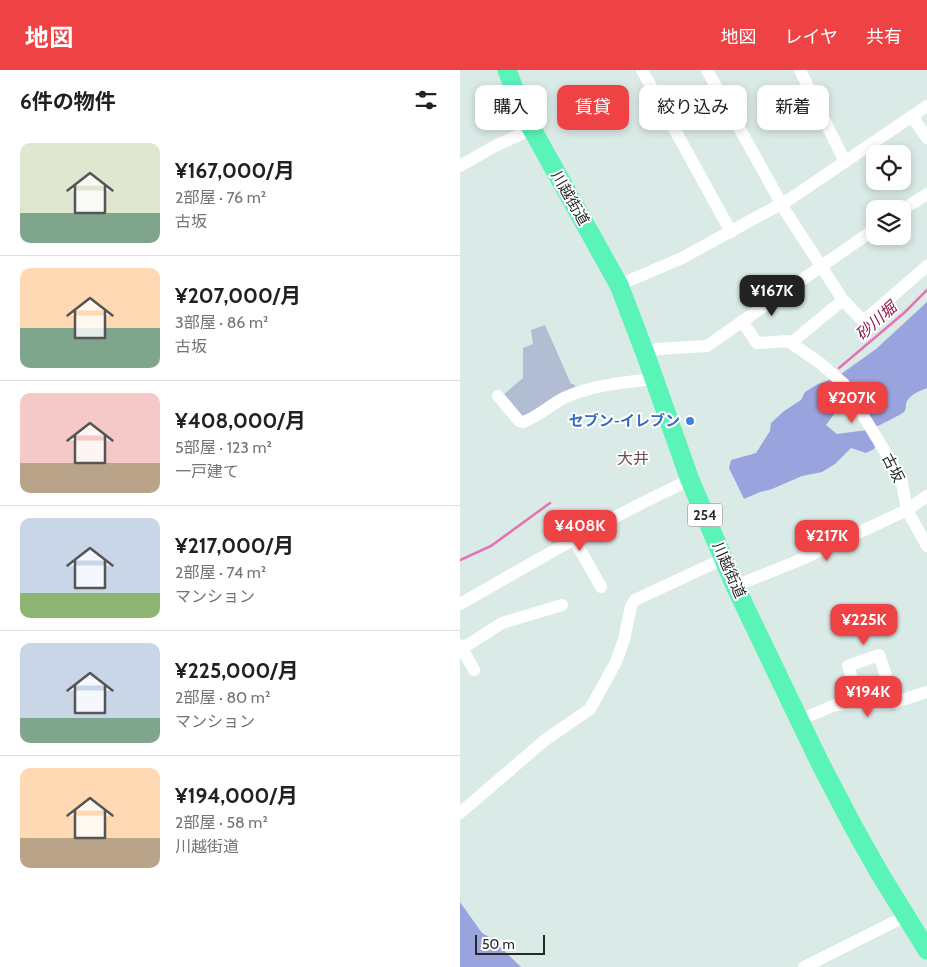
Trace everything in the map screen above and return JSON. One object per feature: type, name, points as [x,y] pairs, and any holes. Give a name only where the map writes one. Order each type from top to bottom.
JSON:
[{"type":"highway","name":"川越街道","points":[[507,70],[512,85]]},
{"type":"highway","name":"川越街道","points":[[533,130],[619,285],[646,353],[690,480],[723,559],[820,763],[853,826],[927,950]]},
{"type":"street","points":[[642,70],[731,232]]},
{"type":"street","points":[[707,70],[781,204],[843,300],[862,320],[866,319],[927,266]]},
{"type":"street","points":[[805,72],[845,162]]},
{"type":"street","points":[[619,285],[682,258],[781,204],[927,106]]},
{"type":"street","points":[[912,116],[927,138]]},
{"type":"street","points":[[460,166],[530,130]]},
{"type":"street","points":[[911,204],[927,194]]},
{"type":"street","points":[[646,353],[657,349],[707,346],[866,235]]},
{"type":"street","points":[[742,321],[757,344],[787,341],[791,343],[843,300]]},
{"type":"street","name":"古坂","points":[[791,343],[820,363],[844,384],[901,478],[907,510],[927,546]]},
{"type":"street","points":[[498,396],[519,421],[523,422],[565,397],[592,388],[622,382],[654,379]]},
{"type":"street","points":[[460,604],[574,539],[663,492],[690,480]]},
{"type":"street","points":[[735,586],[800,560],[907,510],[927,496]]},
{"type":"street","points":[[574,539],[602,587]]},
{"type":"street","points":[[460,813],[545,740],[590,708],[616,662],[635,600],[723,559]]},
{"type":"street","points":[[474,670],[461,648],[502,623],[562,605]]},
{"type":"street","points":[[860,705],[848,666],[879,655],[895,703]]},
{"type":"street","points":[[800,720],[835,705],[889,704],[927,692]]},
{"type":"street","points":[[804,967],[906,916]]},
{"type":"shaded area","points":[[927,302],[927,388],[911,396],[906,402],[904,412],[872,428],[841,374],[876,349]]},
{"type":"shaded area","points":[[545,325],[571,384],[574,384],[577,391],[521,418],[502,396],[523,378],[523,348],[533,344],[531,330]]},
{"type":"shaded area","points":[[835,378],[848,402],[834,414],[826,425],[837,434],[867,430],[877,443],[874,449],[866,453],[851,448],[835,464],[822,472],[802,476],[744,499],[729,468],[731,460],[756,453],[770,431],[771,423],[784,411],[801,400],[805,392],[818,384]]},
{"type":"shaded area","points":[[460,902],[482,933],[491,938],[521,967],[460,967]]},
{"type":"waterway","name":"砂川堀","points":[[839,368],[904,313],[927,290]]},
{"type":"waterway","name":"砂川堀","points":[[460,560],[491,546],[550,503]]},
{"type":"place","name":"セブン-イレブン","points":[[690,421]]},
{"type":"district","name":"大井","points":[[633,458]]}]
